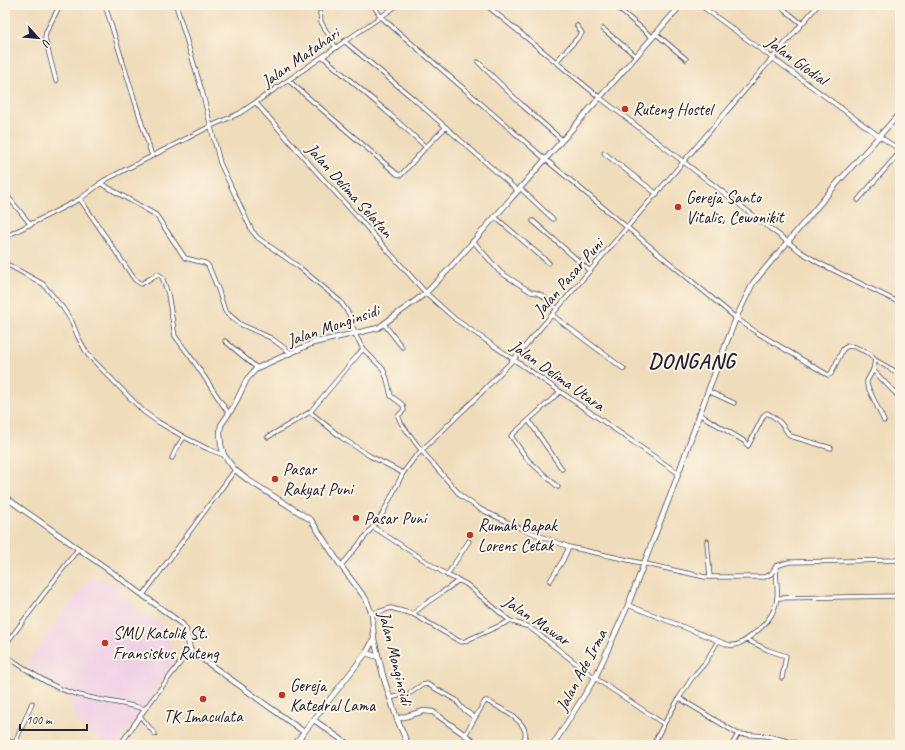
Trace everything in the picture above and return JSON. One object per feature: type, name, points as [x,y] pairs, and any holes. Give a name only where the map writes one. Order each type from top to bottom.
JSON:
[{"type":"street","points":[[56,81],[45,38],[46,32],[60,5]]},
{"type":"street","points":[[105,5],[152,156]]},
{"type":"street","points":[[176,5],[211,126],[220,163],[252,231],[258,238],[299,267],[340,301],[349,314],[355,334],[363,349],[382,369],[387,379],[391,396],[403,405],[404,410],[398,417],[421,450],[461,496],[469,503],[522,529],[569,547],[710,578],[765,577],[771,574],[776,566],[789,562],[900,560]]},
{"type":"street","points":[[373,5],[381,17],[545,159],[736,318],[756,332],[828,375],[830,374],[843,349],[846,347],[855,347],[870,354],[875,360],[900,374]]},
{"type":"street","name":"Jalan Matahari","points":[[5,237],[80,199],[100,184],[152,156],[240,113],[289,81],[344,41],[398,5]]},
{"type":"street","points":[[614,5],[686,59]]},
{"type":"street","name":"Jalan Monginsidi","points":[[408,745],[397,719],[378,657],[374,639],[372,614],[366,599],[341,566],[311,520],[248,480],[235,470],[224,455],[221,446],[221,425],[229,414],[247,379],[257,368],[313,343],[335,337],[373,330],[384,324],[426,293],[519,190],[680,5]]},
{"type":"street","name":"Jalan Glodial","points":[[700,5],[900,151]]},
{"type":"street","points":[[779,5],[802,24]]},
{"type":"street","name":"Jalan Pasar Puni","points":[[341,566],[373,528],[383,513],[403,473],[421,450],[448,426],[514,359],[818,5]]},
{"type":"street","points":[[488,6],[599,98],[787,241],[819,263],[900,303]]},
{"type":"street","points":[[320,14],[321,22],[336,48]]},
{"type":"street","points":[[556,62],[582,32],[577,26]]},
{"type":"street","points":[[603,29],[636,56]]},
{"type":"street","points":[[344,41],[553,219]]},
{"type":"street","points":[[323,57],[426,147]]},
{"type":"street","points":[[478,62],[525,108],[562,140]]},
{"type":"street","points":[[289,81],[397,174],[401,175],[446,127]]},
{"type":"street","name":"Jalan Delima Selatan","points":[[256,103],[426,293]]},
{"type":"street","name":"Jalan Ade Irma","points":[[553,745],[595,678],[628,605],[736,318],[755,279],[900,113]]},
{"type":"street","points":[[858,200],[900,151]]},
{"type":"street","points":[[604,153],[657,194]]},
{"type":"street","points":[[100,184],[156,215],[185,258],[208,265],[225,311],[238,323],[271,338],[291,352]]},
{"type":"street","points":[[5,192],[31,225]]},
{"type":"street","points":[[80,199],[135,280],[141,284],[158,274],[162,277],[168,294],[175,336],[229,414]]},
{"type":"street","points":[[495,217],[549,263]]},
{"type":"street","points":[[533,221],[590,271]]},
{"type":"street","points":[[473,241],[504,274],[531,292],[541,294],[557,309]]},
{"type":"street","points":[[5,263],[42,284],[63,308],[72,322],[78,337],[88,354],[144,412],[184,437],[224,455]]},
{"type":"street","name":"Jalan Delima Utara","points":[[426,293],[455,319],[678,473]]},
{"type":"street","points":[[552,315],[624,369]]},
{"type":"street","points":[[384,324],[402,347]]},
{"type":"street","points":[[225,341],[257,368]]},
{"type":"street","points":[[268,437],[310,412],[363,349]]},
{"type":"street","points":[[875,360],[867,385],[884,421]]},
{"type":"street","points":[[873,370],[900,398]]},
{"type":"street","points":[[708,391],[734,403]]},
{"type":"street","points":[[558,487],[528,460],[511,437],[560,392]]},
{"type":"street","points":[[310,412],[342,438],[370,456],[403,473]]},
{"type":"street","points":[[699,414],[744,441],[748,446],[766,413],[774,417],[784,426],[790,436],[831,448]]},
{"type":"street","points":[[529,421],[562,469]]},
{"type":"street","points":[[172,458],[184,437]]},
{"type":"street","points":[[143,595],[235,470]]},
{"type":"street","points":[[6,499],[182,624],[186,630],[190,650],[304,732]]},
{"type":"street","name":"Jalan Mawar","points":[[373,528],[447,575],[466,584],[510,621],[529,627],[595,678],[664,724]]},
{"type":"street","points":[[447,575],[469,541]]},
{"type":"street","points":[[706,541],[710,578]]},
{"type":"street","points":[[550,581],[564,560],[569,547]]},
{"type":"street","points":[[5,645],[78,549]]},
{"type":"street","points":[[628,605],[732,646],[747,640],[765,625],[770,618],[777,598],[776,566]]},
{"type":"street","points":[[413,614],[424,604],[447,590],[459,580]]},
{"type":"street","points":[[777,598],[900,596]]},
{"type":"street","points":[[372,614],[390,608],[413,614],[461,642],[465,642],[510,621]]},
{"type":"street","points":[[294,745],[366,653],[374,639]]},
{"type":"street","points":[[747,640],[768,650],[786,656],[782,678]]},
{"type":"street","points":[[653,745],[679,698],[692,678],[706,663],[718,641]]},
{"type":"street","points":[[120,745],[190,650]]},
{"type":"street","points":[[366,653],[378,657]]},
{"type":"street","points":[[5,655],[46,682],[61,689],[78,695],[146,709]]},
{"type":"street","points":[[410,693],[422,684],[427,684],[456,700],[463,709],[475,718]]},
{"type":"street","points":[[390,698],[398,696]]},
{"type":"street","points":[[679,698],[738,734],[766,736],[796,743]]},
{"type":"street","points":[[465,735],[485,701],[488,701],[521,722],[525,730],[525,736],[520,745]]},
{"type":"street","points":[[5,739],[17,744],[32,703]]},
{"type":"street","points":[[397,719],[430,711],[479,745]]},
{"type":"street","points":[[140,716],[155,734]]},
{"type":"street","points":[[314,720],[349,745]]},
{"type":"street","points":[[732,745],[738,734]]},
{"type":"shaded area","name":"SMU Katolik St. Fransiskus Ruteng","points":[[90,577],[115,583],[138,612],[163,624],[176,662],[117,745],[108,745],[76,722],[69,699],[26,663]]},
{"type":"tunnel","points":[[398,696],[410,693]]},
{"type":"place","name":"Ruteng Hostel","points":[[625,109]]},
{"type":"place","name":"Gereja Santo Vitalis, Cewonikit","points":[[678,207]]},
{"type":"place","name":"Pasar Rakyat Puni","points":[[275,479]]},
{"type":"place","name":"Pasar Puni","points":[[356,518]]},
{"type":"place","name":"Rumah Bapak Lorens Cetak","points":[[470,535]]},
{"type":"place","name":"SMU Katolik St. Fransiskus Ruteng","points":[[105,643]]},
{"type":"place","name":"Gereja Katedral Lama","points":[[282,695]]},
{"type":"place","name":"TK Imaculata","points":[[203,699]]},
{"type":"district","name":"DONGANG","points":[[692,361]]}]
